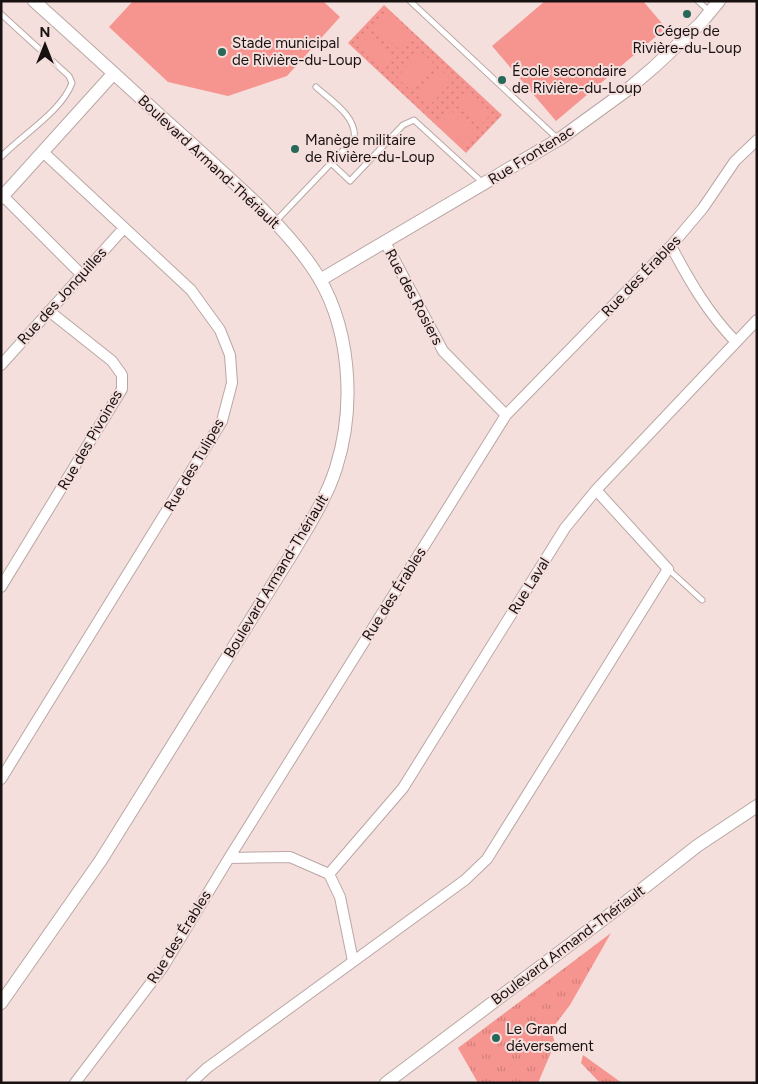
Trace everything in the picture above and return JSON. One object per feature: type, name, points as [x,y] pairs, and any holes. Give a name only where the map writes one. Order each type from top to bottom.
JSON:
[{"type":"street","name":"Boulevard Armand-Thériault","points":[[1,1003],[101,860],[293,552],[328,488],[343,443],[347,391],[339,330],[320,280],[302,253],[247,194],[34,1]]},
{"type":"street","name":"Rue Frontenac","points":[[320,280],[558,140],[634,84],[711,12],[719,1]]},
{"type":"street","points":[[82,274],[2,197],[113,74]]},
{"type":"street","name":"Rue des Érables","points":[[75,1083],[163,968],[229,858],[506,415],[671,246],[703,208],[735,161],[757,140]]},
{"type":"street","name":"Rue des Tulipes","points":[[1,778],[222,421],[232,383],[230,356],[220,330],[191,290],[43,152]]},
{"type":"street","name":"Rue des Jonquilles","points":[[1,365],[124,228]]},
{"type":"street","name":"Rue des Rosiers","points":[[385,242],[443,351],[506,415]]},
{"type":"street","points":[[671,246],[694,291],[714,319],[736,342]]},
{"type":"street","name":"Rue des Pivoines","points":[[1,587],[122,389],[122,375],[112,360],[49,311]]},
{"type":"street","name":"Rue Laval","points":[[329,874],[403,788],[565,528],[596,490],[757,320]]},
{"type":"street","points":[[190,1083],[207,1068],[465,880],[488,859],[668,569],[596,490]]},
{"type":"street","name":"Boulevard Armand-Thériault","points":[[386,1083],[617,909],[696,846],[755,808]]},
{"type":"street","points":[[229,858],[290,857],[329,874],[340,897],[353,961]]},
{"type":"lane","points":[[410,1],[558,140]]},
{"type":"lane","points":[[698,1],[711,12]]},
{"type":"lane","points":[[1,14],[69,76],[72,83],[69,92],[58,104],[1,157]]},
{"type":"lane","points":[[275,222],[350,144],[355,132],[350,119],[316,87]]},
{"type":"lane","points":[[332,164],[350,181],[403,125],[414,120],[484,184]]},
{"type":"lane","points":[[668,569],[702,600]]},
{"type":"green space","name":"Stade municipal de Rivière-du-Loup","points":[[133,1],[323,1],[340,17],[287,76],[228,96],[168,82],[109,27]]},
{"type":"green space","points":[[545,1],[643,1],[666,28],[556,121],[492,46]]},
{"type":"green space","points":[[384,5],[502,115],[466,153],[348,43]]},
{"type":"green space","points":[[387,15],[412,39],[401,51],[375,28]]},
{"type":"green space","points":[[369,34],[394,57],[383,70],[358,46]]},
{"type":"green space","points":[[421,52],[433,63],[410,89],[397,78]]},
{"type":"green space","points":[[440,70],[453,81],[429,106],[417,95]]},
{"type":"green space","points":[[467,89],[492,113],[481,125],[456,102]]},
{"type":"green space","points":[[449,109],[475,132],[463,144],[438,121]]},
{"type":"green space","points":[[611,933],[570,1005],[551,1030],[555,1043],[538,1083],[478,1083],[458,1048]]},
{"type":"green space","points":[[583,1055],[622,1083],[600,1083],[581,1063]]},
{"type":"place","name":"Cégep de Rivière-du-Loup","points":[[687,14]]},
{"type":"place","name":"Stade municipal de Rivière-du-Loup","points":[[222,52]]},
{"type":"place","name":"École secondaire de Rivière-du-Loup","points":[[502,80]]},
{"type":"place","name":"Manège militaire de Rivière-du-Loup","points":[[295,149]]},
{"type":"place","name":"Le Grand déversement","points":[[496,1038]]}]
